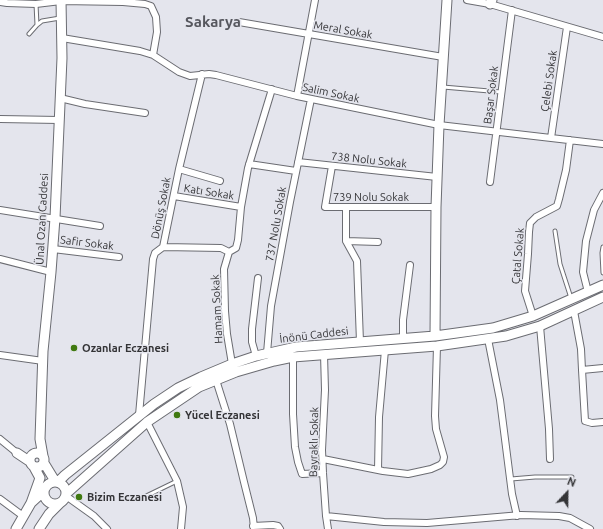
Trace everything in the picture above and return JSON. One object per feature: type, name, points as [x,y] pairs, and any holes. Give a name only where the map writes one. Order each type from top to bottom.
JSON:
[{"type":"main road","points":[[435,336],[437,177],[447,0]]},
{"type":"main road","name":"Ünal Ozan Caddesi","points":[[36,459],[40,440],[43,361],[55,218],[62,38],[61,1]]},
{"type":"main road","name":"İnönü Caddesi","points":[[56,482],[139,414],[178,388],[232,364],[268,353],[304,346],[435,336],[493,328],[533,316],[603,286]]},
{"type":"main road","name":"İnönü Caddesi","points":[[39,529],[49,514],[65,497],[147,422],[199,387],[216,380],[255,366],[293,357],[437,346],[488,339],[540,326],[603,297]]},
{"type":"main road","points":[[17,452],[36,459],[56,482],[64,486],[65,497],[57,504],[49,503],[44,497],[44,490],[36,459]]},
{"type":"main road","points":[[16,529],[31,503],[40,478]]},
{"type":"main road","points":[[31,503],[48,484],[56,482]]},
{"type":"street","points":[[297,96],[315,0]]},
{"type":"street","points":[[467,0],[491,2],[512,10],[603,37]]},
{"type":"street","points":[[0,2],[36,4],[61,1],[122,2],[151,6],[156,17],[157,32],[153,56]]},
{"type":"street","name":"Başar Sokak","points":[[490,182],[512,10]]},
{"type":"street","name":"Meral Sokak","points":[[239,22],[443,57]]},
{"type":"street","name":"Çelebi Sokak","points":[[551,138],[567,27]]},
{"type":"street","name":"Salim Sokak","points":[[62,38],[140,51],[153,56],[179,72],[190,76],[202,74],[216,75],[297,96],[439,125],[603,144]]},
{"type":"street","name":"Dönüş Sokak","points":[[139,414],[153,259],[155,253],[164,247],[179,169],[202,74]]},
{"type":"street","points":[[241,207],[249,164],[272,89]]},
{"type":"street","points":[[60,98],[145,114]]},
{"type":"street","name":"737 Nolu Sokak","points":[[268,353],[272,306],[296,171],[311,99]]},
{"type":"street","points":[[0,119],[59,120]]},
{"type":"street","name":"Çatal Sokak","points":[[533,316],[525,291],[530,223],[536,217],[557,206],[560,199],[566,170],[570,140]]},
{"type":"street","name":"738 Nolu Sokak","points":[[298,162],[437,177]]},
{"type":"street","points":[[249,164],[296,171]]},
{"type":"street","name":"739 Nolu Sokak","points":[[332,166],[325,207],[436,207]]},
{"type":"street","points":[[179,169],[220,180]]},
{"type":"street","points":[[588,292],[583,272],[586,241],[594,210],[603,193]]},
{"type":"street","name":"Katı Sokak","points":[[174,196],[241,207]]},
{"type":"street","name":"Hamam Sokak","points":[[232,364],[225,311],[224,269],[229,252],[236,248],[241,207]]},
{"type":"street","points":[[346,207],[346,241],[357,261],[360,342]]},
{"type":"street","points":[[0,210],[100,226]]},
{"type":"street","points":[[346,241],[378,242]]},
{"type":"street","points":[[164,247],[221,248],[229,252]]},
{"type":"street","name":"Safir Sokak","points":[[53,249],[119,257]]},
{"type":"street","points":[[0,260],[51,272]]},
{"type":"street","points":[[403,339],[403,320],[410,265]]},
{"type":"street","points":[[256,356],[252,342],[252,329],[258,278]]},
{"type":"street","points":[[574,311],[581,349],[585,421],[592,423],[603,422]]},
{"type":"street","points":[[540,326],[549,429],[550,459]]},
{"type":"street","points":[[488,339],[500,400],[510,479],[517,516]]},
{"type":"street","points":[[323,459],[378,470],[408,474],[431,469],[440,465],[443,462],[444,457],[436,429],[435,416],[437,346]]},
{"type":"street","points":[[378,470],[379,417],[385,350]]},
{"type":"street","name":"Bayraklı Sokak","points":[[324,354],[325,390],[322,450],[328,529]]},
{"type":"street","points":[[0,355],[43,361]]},
{"type":"street","points":[[293,357],[293,414],[295,447],[298,462],[302,474],[323,473]]},
{"type":"street","points":[[582,370],[603,368]]},
{"type":"street","points":[[216,380],[230,424],[254,527],[273,525],[278,526],[280,529]]},
{"type":"street","points":[[147,422],[177,481],[183,507],[181,529]]},
{"type":"street","points":[[0,439],[17,452]]},
{"type":"street","points":[[65,497],[94,516],[107,529]]},
{"type":"street","points":[[0,499],[23,516]]},
{"type":"street","points":[[326,516],[384,522],[427,523],[517,516],[559,516],[570,518],[590,529]]},
{"type":"lane","points":[[36,4],[37,24]]},
{"type":"lane","points":[[29,34],[37,24],[45,20],[62,18]]},
{"type":"lane","points":[[441,87],[502,92]]},
{"type":"lane","points":[[555,231],[560,264],[572,299]]},
{"type":"lane","points":[[603,247],[603,273]]},
{"type":"lane","points":[[510,479],[572,477]]},
{"type":"lane","points":[[132,498],[140,499],[177,481]]},
{"type":"place","name":"Ozanlar Eczanesi","points":[[74,348]]},
{"type":"place","name":"Yücel Eczanesi","points":[[177,415]]},
{"type":"place","name":"Bizim Eczanesi","points":[[79,497]]},
{"type":"district","name":"Sakarya","points":[[213,22]]}]
